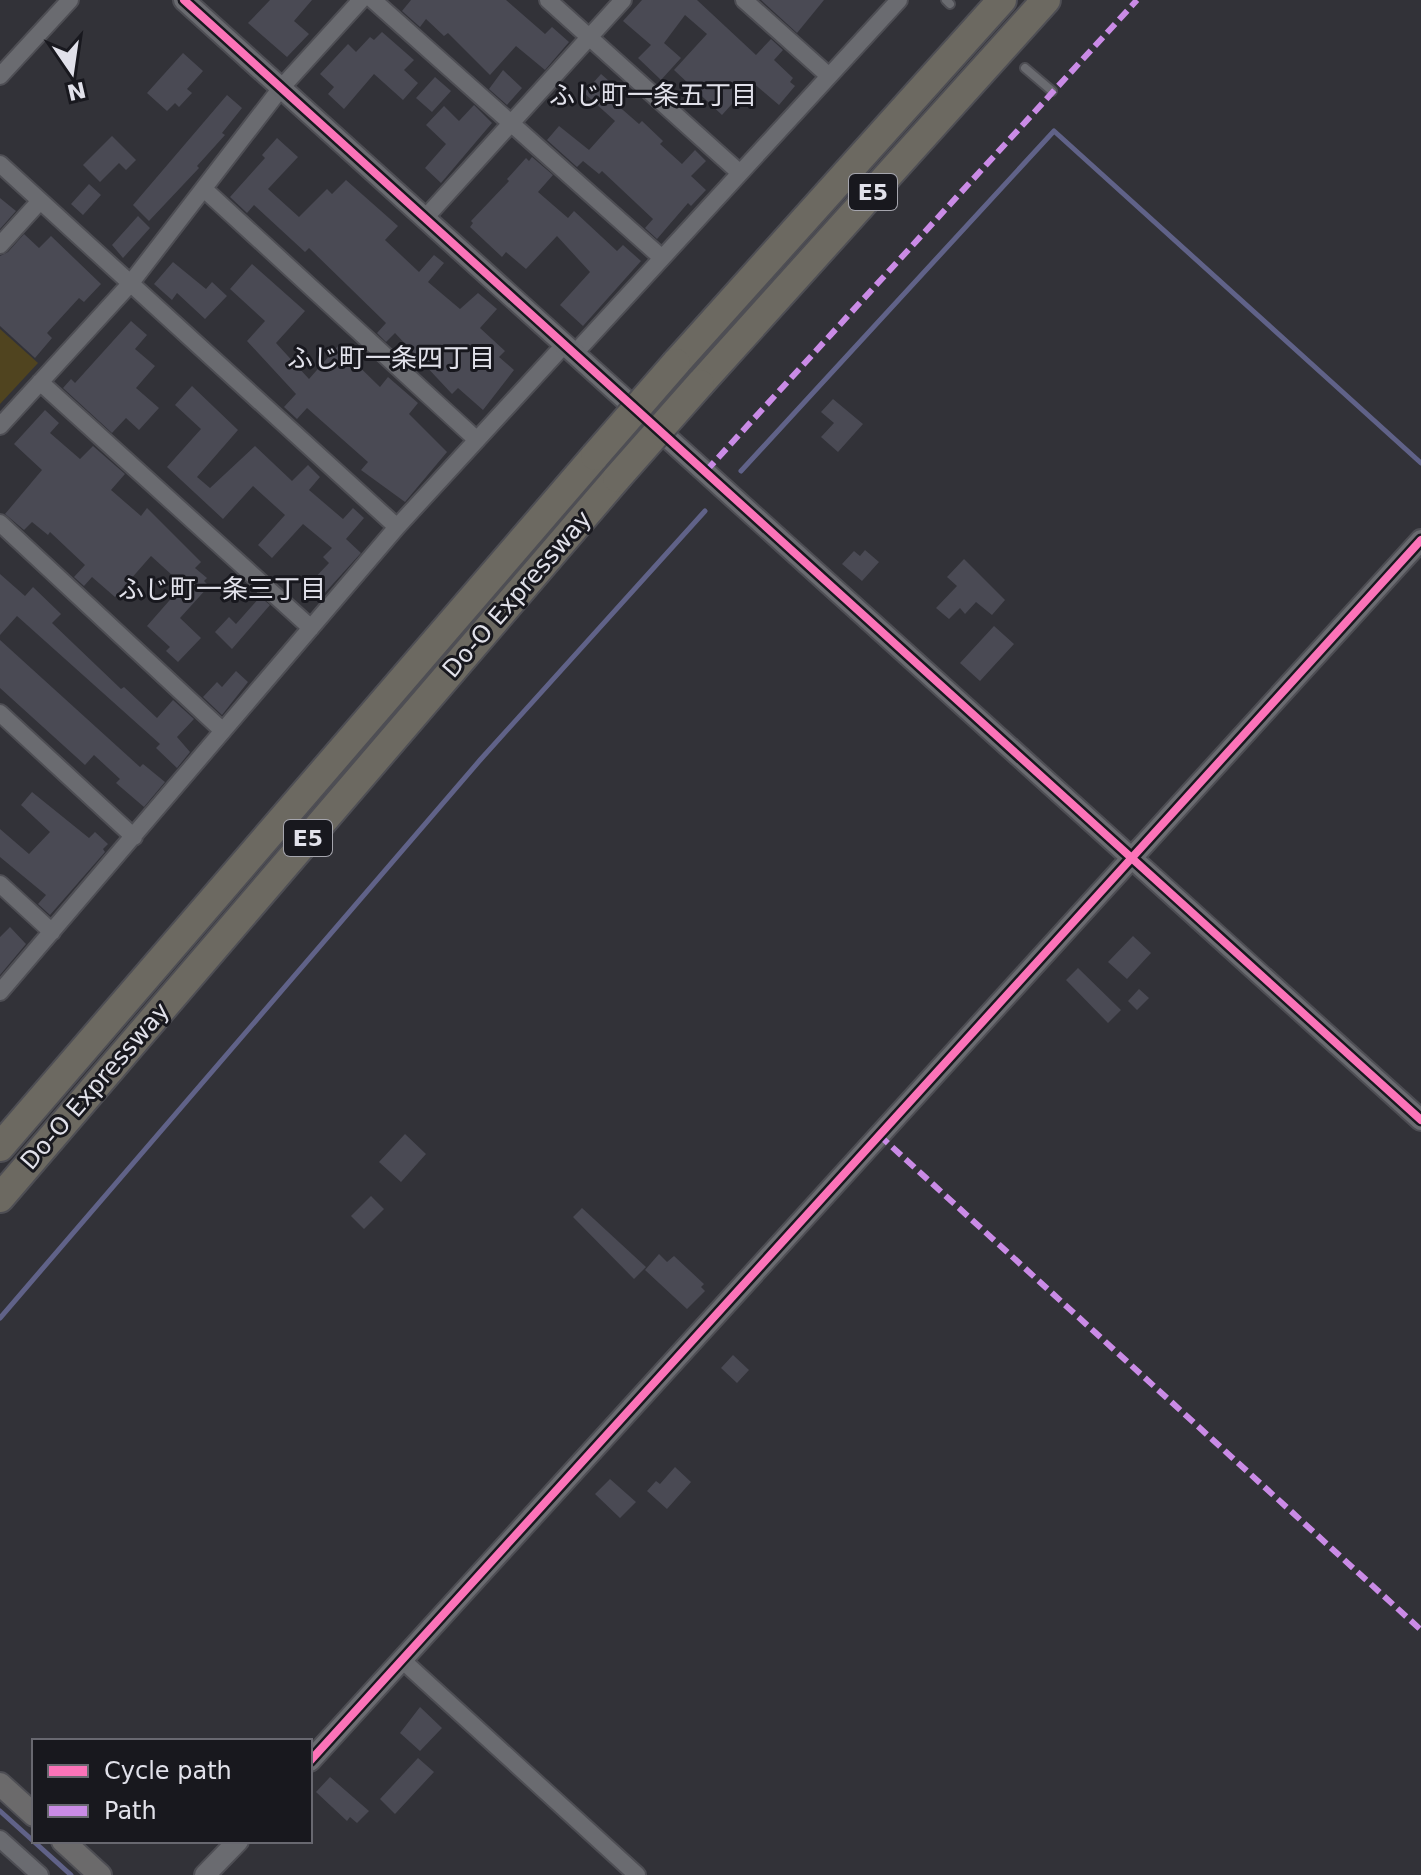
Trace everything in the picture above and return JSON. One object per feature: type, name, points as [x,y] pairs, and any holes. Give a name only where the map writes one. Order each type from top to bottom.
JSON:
[{"type":"highway","name":"Do-O Expressway","points":[[0,1147],[676,363],[1002,0]]},
{"type":"highway","name":"Do-O Expressway","points":[[0,1198],[617,478],[1046,0]]},
{"type":"main road","points":[[0,1784],[32,1813]]},
{"type":"main road","points":[[65,1843],[100,1875]]},
{"type":"street","points":[[0,76],[70,0]]},
{"type":"street","points":[[184,0],[1421,1120]]},
{"type":"street","points":[[0,426],[130,284],[281,88],[361,0]]},
{"type":"street","points":[[373,0],[662,258]]},
{"type":"street","points":[[548,0],[740,173]]},
{"type":"street","points":[[425,218],[623,0]]},
{"type":"street","points":[[744,0],[829,76]]},
{"type":"street","points":[[0,992],[397,527],[477,440],[662,258],[899,0]]},
{"type":"street","points":[[0,164],[397,527]]},
{"type":"street","points":[[204,189],[477,440]]},
{"type":"street","points":[[0,245],[40,201]]},
{"type":"street","points":[[40,382],[311,628]]},
{"type":"street","points":[[0,523],[223,731]]},
{"type":"street","points":[[312,1759],[1421,540]]},
{"type":"street","points":[[0,713],[134,837]]},
{"type":"street","points":[[0,884],[52,932]]},
{"type":"street","points":[[401,1659],[637,1875]]},
{"type":"street","points":[[0,1839],[40,1875]]},
{"type":"street","points":[[205,1875],[236,1843]]},
{"type":"lane","points":[[1025,68],[1052,91]]},
{"type":"shaded area","points":[[0,329],[38,363],[0,404]]},
{"type":"building","points":[[270,0],[312,0],[294,21],[309,34],[287,57],[248,23]]},
{"type":"building","points":[[411,0],[506,0],[545,34],[552,27],[569,42],[545,70],[516,46],[490,75],[448,33],[444,36],[426,19],[420,27],[402,11]]},
{"type":"building","points":[[642,0],[697,0],[756,55],[771,39],[783,50],[774,60],[793,78],[790,82],[795,86],[779,105],[752,82],[722,115],[674,70],[707,34],[685,15],[664,43],[681,58],[661,80],[638,58],[651,45],[623,21]]},
{"type":"building","points":[[761,0],[824,0],[797,33]]},
{"type":"building","points":[[382,32],[414,60],[404,70],[418,83],[403,100],[374,74],[344,109],[328,94],[334,87],[320,74],[348,44],[356,52],[370,37],[374,40]]},
{"type":"building","points":[[183,53],[203,71],[187,89],[192,93],[179,107],[175,103],[167,111],[147,93]]},
{"type":"building","points":[[503,70],[522,88],[507,105],[489,89]]},
{"type":"building","points":[[601,74],[624,94],[615,103],[639,124],[642,121],[663,141],[660,144],[682,164],[695,150],[706,161],[691,176],[706,190],[691,206],[688,203],[657,239],[645,228],[653,219],[602,171],[599,174],[583,161],[577,167],[547,140],[559,126],[589,150],[615,121],[584,93]]},
{"type":"building","points":[[435,77],[451,91],[432,112],[416,98]]},
{"type":"building","points":[[227,95],[242,108],[222,133],[225,135],[197,166],[199,168],[149,221],[133,205]]},
{"type":"building","points":[[474,105],[492,123],[441,183],[425,168],[446,144],[426,125],[444,106],[459,121]]},
{"type":"building","points":[[112,136],[136,160],[126,170],[119,163],[100,182],[83,165]]},
{"type":"building","points":[[277,138],[298,157],[268,189],[299,217],[327,189],[332,194],[346,180],[398,226],[385,240],[419,272],[434,255],[444,263],[428,282],[460,309],[478,293],[497,309],[480,328],[505,351],[499,357],[514,370],[483,410],[458,388],[452,394],[395,333],[386,342],[377,333],[386,323],[309,248],[305,252],[254,205],[247,213],[230,197],[265,158],[262,155]]},
{"type":"building","points":[[532,157],[553,175],[538,192],[568,218],[574,211],[617,251],[623,245],[641,261],[583,326],[560,305],[590,272],[557,236],[526,269],[506,252],[502,257],[470,227],[471,221],[509,181],[507,179],[526,158],[529,161]]},
{"type":"building","points":[[89,184],[101,195],[83,215],[71,204]]},
{"type":"building","points":[[0,198],[16,211],[0,229]]},
{"type":"building","points":[[138,216],[150,228],[123,258],[112,245]]},
{"type":"building","points":[[24,234],[39,248],[51,236],[101,284],[84,302],[79,298],[47,333],[52,338],[35,358],[0,326],[0,256],[8,252]]},
{"type":"building","points":[[173,262],[206,289],[212,282],[227,296],[205,319],[177,293],[172,300],[154,284]]},
{"type":"building","points":[[252,264],[305,311],[276,343],[309,379],[338,346],[380,387],[388,377],[418,403],[409,414],[447,452],[405,502],[361,470],[368,462],[307,408],[297,419],[284,407],[296,394],[247,341],[265,321],[230,289]]},
{"type":"building","points":[[131,321],[147,335],[135,349],[155,366],[136,388],[159,408],[139,430],[126,418],[112,433],[63,388],[71,379],[75,383]]},
{"type":"building","points":[[192,386],[238,430],[197,477],[210,488],[255,446],[292,481],[308,465],[320,477],[309,490],[343,519],[353,508],[364,518],[346,539],[361,553],[322,596],[309,584],[329,563],[323,557],[332,548],[303,524],[272,558],[258,545],[285,515],[253,486],[223,519],[167,467],[201,429],[175,405]]},
{"type":"building","points":[[833,399],[863,424],[838,452],[821,437],[834,423],[821,412]]},
{"type":"building","points":[[45,410],[59,423],[50,433],[80,459],[93,446],[125,474],[111,490],[141,516],[147,508],[201,562],[195,568],[207,578],[204,581],[209,586],[180,618],[201,638],[178,662],[166,651],[170,647],[147,626],[183,585],[151,556],[115,597],[92,577],[84,586],[74,577],[85,565],[50,532],[48,535],[32,522],[24,530],[5,514],[42,470],[14,444]]},
{"type":"building","points":[[865,550],[879,562],[862,581],[842,564],[854,551],[860,556]]},
{"type":"building","points":[[964,559],[1005,600],[992,615],[976,602],[965,614],[960,608],[949,619],[936,608],[957,586],[947,577]]},
{"type":"building","points":[[0,574],[25,596],[33,587],[61,614],[52,623],[121,689],[124,687],[157,718],[173,700],[194,719],[177,737],[190,752],[177,768],[156,748],[160,744],[17,616],[0,635]]},
{"type":"building","points":[[260,597],[270,605],[232,649],[215,632],[229,617],[236,624]]},
{"type":"building","points":[[994,626],[1014,644],[980,681],[960,663]]},
{"type":"building","points":[[0,640],[140,767],[143,764],[165,782],[144,807],[116,783],[120,779],[94,755],[85,765],[0,688]]},
{"type":"building","points":[[236,671],[248,682],[222,715],[203,697],[217,682],[222,687]]},
{"type":"building","points":[[32,792],[89,838],[95,832],[108,844],[103,849],[105,852],[50,915],[38,904],[46,895],[0,857],[0,829],[29,854],[50,832],[21,805]]},
{"type":"building","points":[[10,927],[26,944],[0,975],[0,937]]},
{"type":"building","points":[[1133,936],[1151,953],[1127,979],[1108,962]]},
{"type":"building","points":[[1078,968],[1121,1010],[1108,1023],[1066,980]]},
{"type":"building","points":[[1139,989],[1149,998],[1137,1010],[1128,1001]]},
{"type":"building","points":[[405,1134],[426,1154],[401,1182],[379,1162]]},
{"type":"building","points":[[371,1196],[384,1209],[364,1229],[351,1216]]},
{"type":"building","points":[[582,1208],[646,1267],[634,1279],[573,1217]]},
{"type":"building","points":[[659,1254],[667,1262],[674,1256],[704,1284],[701,1287],[705,1291],[687,1309],[645,1270]]},
{"type":"building","points":[[733,1355],[749,1370],[737,1383],[721,1368]]},
{"type":"building","points":[[675,1467],[691,1482],[667,1509],[647,1491],[656,1481],[660,1484]]},
{"type":"building","points":[[610,1479],[636,1502],[620,1518],[595,1494]]},
{"type":"building","points":[[420,1707],[442,1728],[420,1751],[400,1733]]},
{"type":"building","points":[[418,1758],[434,1772],[395,1814],[380,1799]]},
{"type":"building","points":[[330,1777],[369,1811],[357,1823],[350,1817],[347,1821],[316,1792]]},
{"type":"waterway","points":[[741,471],[1054,131],[1421,463]]},
{"type":"waterway","points":[[0,1318],[481,759],[705,511]]},
{"type":"waterway","points":[[0,1811],[32,1840]]},
{"type":"waterway","points":[[36,1843],[71,1875]]},
{"type":"marked path","points":[[706,471],[1137,0]]},
{"type":"marked path","points":[[879,1135],[1421,1630]]},
{"type":"cycle path","points":[[184,0],[1421,1120]]},
{"type":"cycle path","points":[[312,1759],[1421,540]]},
{"type":"district","name":"ふじ町一条五丁目","points":[[653,95]]},
{"type":"district","name":"ふじ町一条四丁目","points":[[391,358]]},
{"type":"district","name":"ふじ町一条三丁目","points":[[222,589]]}]
